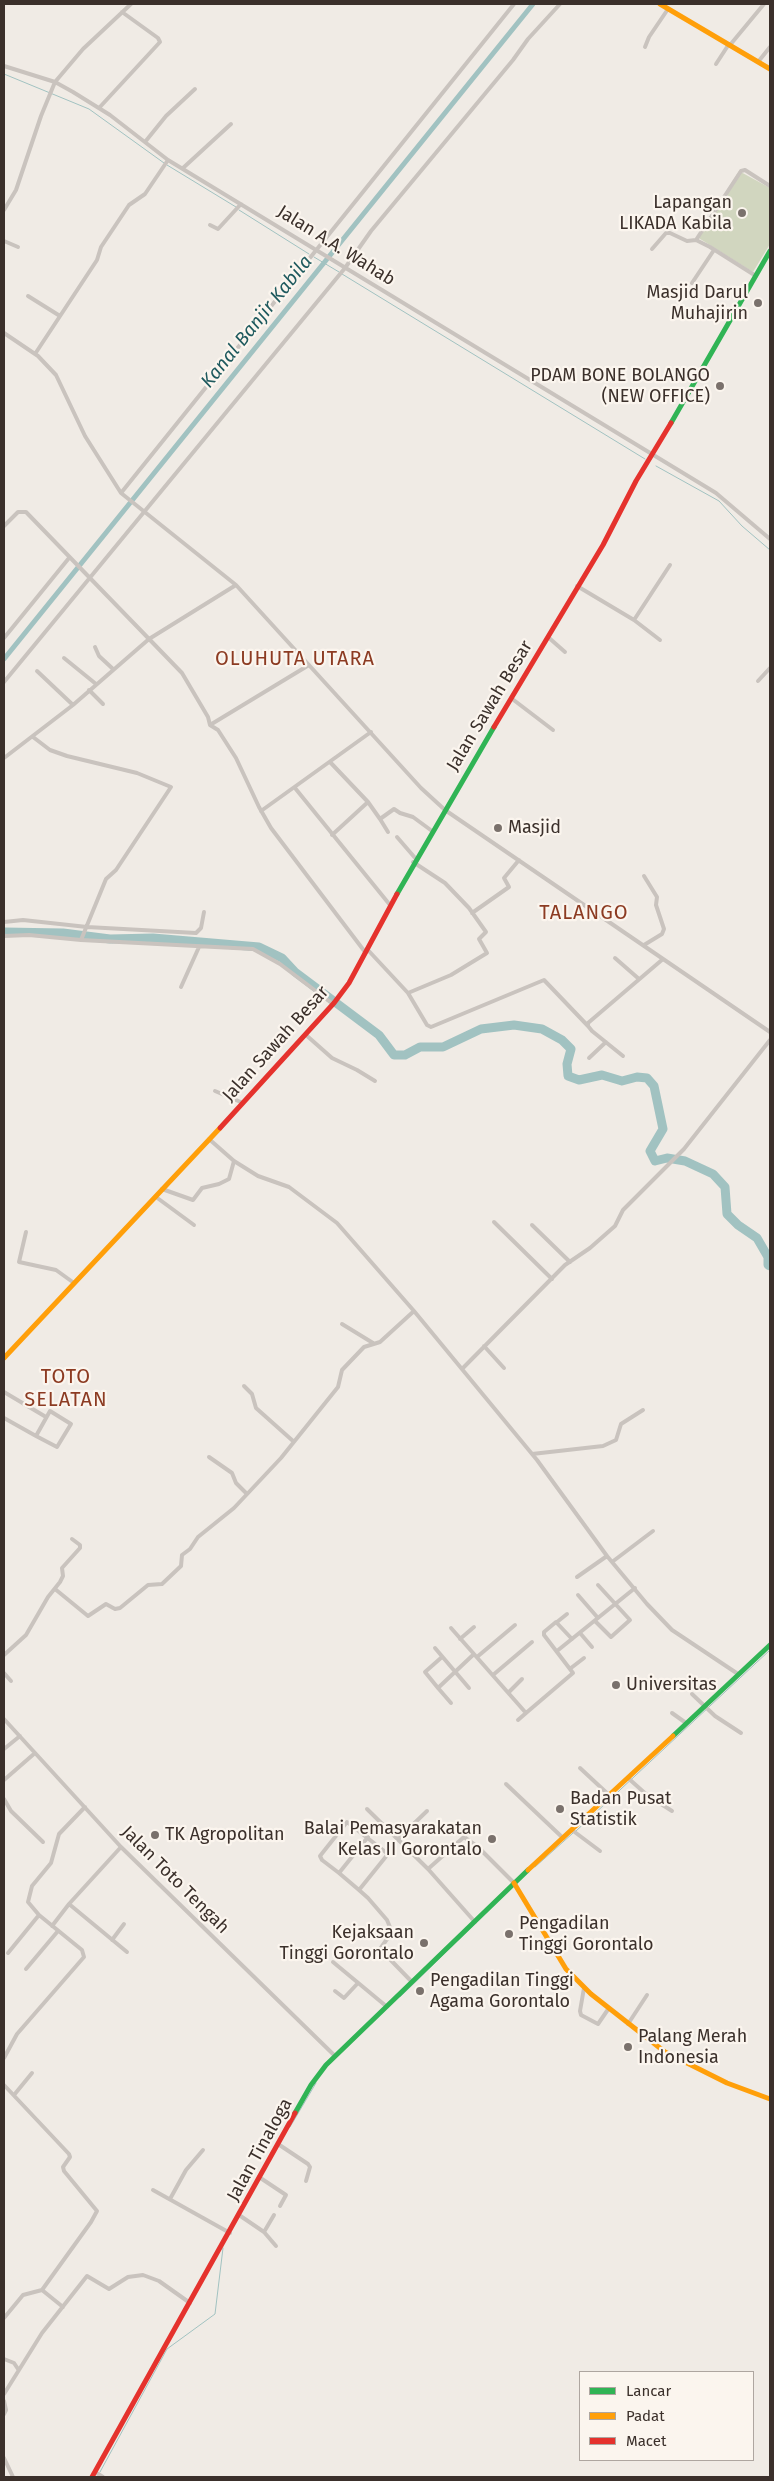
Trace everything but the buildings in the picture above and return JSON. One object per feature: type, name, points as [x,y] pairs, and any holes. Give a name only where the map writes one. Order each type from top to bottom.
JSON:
[{"type":"main road","points":[[660,4],[770,69]]},
{"type":"main road","name":"Jalan Sawah Besar","points":[[4,1358],[306,1035],[340,995],[414,861],[603,545],[652,455],[770,251]]},
{"type":"main road","name":"Jalan Tinaloga","points":[[94,2475],[311,2084],[334,2054],[476,1922],[514,1883],[563,1838],[573,1832],[609,1795],[630,1780],[686,1723],[770,1645]]},
{"type":"main road","points":[[514,1883],[557,1957],[584,1988],[628,2024],[679,2060],[727,2083],[770,2099]]},
{"type":"street","points":[[4,210],[16,190],[55,82],[83,49],[131,4]]},
{"type":"street","points":[[122,494],[514,4]]},
{"type":"street","points":[[4,682],[378,222],[514,60],[528,39],[560,4]]},
{"type":"street","points":[[716,64],[729,45],[764,4]]},
{"type":"street","points":[[645,47],[649,37],[668,9]]},
{"type":"street","points":[[99,108],[160,42],[158,38],[122,12]]},
{"type":"street","points":[[758,62],[770,48]]},
{"type":"street","name":"Jalan A.A. Wahab","points":[[4,66],[55,82],[99,108],[145,142],[166,162],[183,168],[240,205],[716,492],[770,539]]},
{"type":"street","points":[[145,142],[166,116],[195,89]]},
{"type":"street","points":[[183,168],[231,124]]},
{"type":"street","points":[[35,354],[97,260],[103,244],[129,204],[145,194],[166,162]]},
{"type":"street","points":[[696,240],[741,171],[746,170],[770,186]]},
{"type":"street","points":[[210,225],[218,229],[240,205]]},
{"type":"street","points":[[652,249],[659,238],[668,232],[687,241],[696,240],[756,276]]},
{"type":"street","points":[[4,241],[18,247]]},
{"type":"street","points":[[692,283],[714,250]]},
{"type":"street","points":[[28,296],[60,316]]},
{"type":"street","points":[[4,333],[35,354],[56,375],[85,436],[122,494],[236,585],[421,788],[445,810],[770,1032]]},
{"type":"street","points":[[4,526],[18,512],[26,512],[187,679],[208,718],[210,726],[218,730],[236,758],[261,811],[297,864],[366,950],[408,993],[425,1022],[432,1027],[546,980],[588,1026],[623,1056]]},
{"type":"street","points":[[4,638],[69,558]]},
{"type":"street","points":[[634,620],[670,565]]},
{"type":"street","points":[[4,758],[73,705],[149,638],[236,585]]},
{"type":"street","points":[[577,586],[634,620],[660,640]]},
{"type":"street","points":[[548,637],[565,652]]},
{"type":"street","points":[[95,647],[99,656],[113,669]]},
{"type":"street","points":[[64,658],[96,684]]},
{"type":"street","points":[[210,726],[309,665]]},
{"type":"street","points":[[758,681],[770,668]]},
{"type":"street","points":[[37,671],[73,705]]},
{"type":"street","points":[[89,690],[103,704]]},
{"type":"street","points":[[511,698],[553,730]]},
{"type":"street","points":[[261,811],[371,732]]},
{"type":"street","points":[[32,737],[50,750],[67,756],[137,773],[171,786],[118,867],[106,879],[82,938]]},
{"type":"street","points":[[330,762],[368,802],[388,832]]},
{"type":"street","points":[[294,788],[390,905]]},
{"type":"street","points":[[332,835],[368,802]]},
{"type":"street","points":[[380,819],[394,809],[413,817],[432,831]]},
{"type":"street","points":[[397,837],[414,861],[452,890],[472,912],[486,932],[479,939],[487,954],[451,975],[408,993]]},
{"type":"street","points":[[472,912],[509,887],[504,878],[519,860]]},
{"type":"street","points":[[644,876],[657,897],[656,905],[662,916],[664,929],[662,934],[644,945]]},
{"type":"street","points":[[4,922],[23,920],[86,929],[196,933],[201,928],[204,912]]},
{"type":"street","points":[[4,936],[29,935],[253,949],[280,964],[333,1004]]},
{"type":"street","points":[[182,987],[199,947]]},
{"type":"street","points":[[615,958],[639,979]]},
{"type":"street","points":[[588,1026],[590,1021],[663,959]]},
{"type":"street","points":[[306,1035],[332,1058],[375,1081]]},
{"type":"street","points":[[462,1369],[570,1262],[611,1230],[623,1210],[684,1149],[770,1040]]},
{"type":"street","points":[[589,1058],[606,1042]]},
{"type":"street","points":[[215,1091],[243,1103]]},
{"type":"street","points":[[209,1139],[234,1161],[258,1176],[289,1187],[328,1215],[414,1312],[532,1454],[607,1556],[647,1604],[672,1630],[738,1674]]},
{"type":"street","points":[[162,1189],[193,1200],[202,1188],[219,1184],[229,1179],[234,1161]]},
{"type":"street","points":[[156,1197],[194,1225]]},
{"type":"street","points":[[494,1222],[552,1279]]},
{"type":"street","points":[[532,1225],[570,1262]]},
{"type":"street","points":[[26,1232],[19,1262],[56,1270],[74,1283]]},
{"type":"street","points":[[55,1589],[86,1616],[106,1604],[115,1609],[120,1608],[148,1585],[162,1584],[182,1564],[182,1554],[190,1549],[198,1536],[226,1516],[281,1458],[338,1387],[342,1370],[364,1347],[383,1340],[414,1312]]},
{"type":"street","points":[[342,1324],[375,1344]]},
{"type":"street","points":[[484,1346],[504,1368]]},
{"type":"street","points":[[244,1386],[252,1394],[256,1408],[293,1441]]},
{"type":"street","points":[[4,1392],[46,1417]]},
{"type":"street","points":[[532,1454],[603,1446],[616,1440],[621,1424],[643,1410]]},
{"type":"street","points":[[4,1418],[36,1436],[57,1447],[71,1425],[70,1422],[51,1412],[46,1417],[36,1436]]},
{"type":"street","points":[[209,1457],[232,1474],[236,1483],[247,1494]]},
{"type":"street","points":[[612,1562],[653,1532]]},
{"type":"street","points":[[4,1655],[26,1635],[63,1576],[62,1568],[80,1548],[80,1545],[72,1539]]},
{"type":"street","points":[[577,1577],[607,1556]]},
{"type":"street","points":[[578,1595],[607,1635],[613,1636],[630,1620],[598,1585]]},
{"type":"street","points":[[557,1651],[634,1588]]},
{"type":"street","points":[[518,1720],[573,1673],[544,1634],[567,1614]]},
{"type":"street","points":[[557,1622],[572,1639]]},
{"type":"street","points":[[438,1688],[455,1672],[515,1625]]},
{"type":"street","points":[[460,1638],[474,1627]]},
{"type":"street","points":[[451,1628],[526,1713]]},
{"type":"street","points":[[580,1633],[592,1647]]},
{"type":"street","points":[[493,1675],[532,1642]]},
{"type":"street","points":[[435,1648],[469,1688]]},
{"type":"street","points":[[442,1657],[425,1672],[451,1703]]},
{"type":"street","points":[[571,1668],[584,1658]]},
{"type":"street","points":[[4,1673],[11,1682]]},
{"type":"street","points":[[509,1692],[522,1679]]},
{"type":"street","points":[[692,1694],[711,1712],[741,1733]]},
{"type":"street","points":[[672,1713],[686,1723]]},
{"type":"street","name":"Jalan Toto Tengah","points":[[4,1719],[121,1847],[334,2054]]},
{"type":"street","points":[[4,1748],[20,1736]]},
{"type":"street","points":[[4,1780],[35,1753]]},
{"type":"street","points":[[580,1768],[609,1795]]},
{"type":"street","points":[[630,1780],[647,1795],[672,1811]]},
{"type":"street","points":[[506,1784],[563,1838]]},
{"type":"street","points":[[4,1800],[11,1811],[43,1842]]},
{"type":"street","points":[[4,2058],[17,2034],[84,1957],[82,1950],[28,1904],[32,1886],[51,1863],[62,1831],[85,1807]]},
{"type":"street","points":[[367,1809],[428,1869],[476,1922]]},
{"type":"street","points":[[398,1839],[427,1811]]},
{"type":"street","points":[[359,1890],[387,1856],[368,1837],[347,1822],[320,1854],[322,1860],[374,1904],[393,1930],[380,1949],[412,1982]]},
{"type":"street","points":[[573,1832],[600,1851]]},
{"type":"street","points":[[339,1873],[368,1837]]},
{"type":"street","points":[[428,1869],[464,1837],[478,1847],[514,1883]]},
{"type":"street","points":[[52,1926],[68,1904],[121,1847]]},
{"type":"street","points":[[68,1904],[127,1952]]},
{"type":"street","points":[[8,1953],[39,1915]]},
{"type":"street","points":[[112,1940],[124,1924]]},
{"type":"street","points":[[26,1969],[58,1931]]},
{"type":"street","points":[[333,1962],[386,2006]]},
{"type":"street","points":[[335,1991],[344,1998],[358,1983]]},
{"type":"street","points":[[584,1988],[581,2014],[598,2024],[609,2008]]},
{"type":"street","points":[[628,2024],[647,1995]]},
{"type":"street","points":[[14,2094],[32,2073]]},
{"type":"street","points":[[4,2085],[69,2154],[63,2170],[97,2211],[42,2290],[23,2295],[4,2318]]},
{"type":"street","points":[[278,2144],[310,2167],[306,2181]]},
{"type":"street","points":[[170,2199],[186,2170],[203,2150]]},
{"type":"street","points":[[259,2178],[286,2195],[280,2206]]},
{"type":"street","points":[[153,2190],[230,2233]]},
{"type":"street","points":[[239,2215],[264,2232],[276,2246]]},
{"type":"street","points":[[264,2232],[274,2215]]},
{"type":"street","points":[[4,2394],[42,2333],[87,2276],[109,2289],[128,2277],[140,2274],[159,2281],[190,2303]]},
{"type":"street","points":[[42,2290],[63,2307]]},
{"type":"street","points":[[4,2359],[12,2362],[18,2369]]},
{"type":"street","points":[[4,2400],[6,2410],[4,2414]]},
{"type":"street","points":[[4,2458],[13,2477]]},
{"type":"street","points":[[94,2475],[103,2477]]},
{"type":"green space","name":"Lapangan LIKADA Kabila","points":[[739,171],[770,188],[770,244],[753,272],[697,237]]},
{"type":"waterway","name":"Kanal Banjir Kabila","points":[[4,659],[533,4]]},
{"type":"waterway","points":[[4,74],[89,109],[164,163]]},
{"type":"waterway","points":[[167,165],[236,207]]},
{"type":"waterway","points":[[239,210],[309,254]]},
{"type":"waterway","name":"Kanal Banjir Kabila","points":[[314,257],[339,272]]},
{"type":"waterway","points":[[342,274],[645,459]]},
{"type":"waterway","points":[[656,466],[719,501],[742,526],[770,550]]},
{"type":"waterway","points":[[4,932],[63,933],[110,939],[153,938],[259,947],[282,958],[295,972],[379,1035],[394,1055],[405,1055],[420,1047],[443,1047],[481,1029],[514,1025],[542,1029],[562,1040],[571,1049],[567,1064],[568,1076],[579,1080],[602,1075],[622,1081],[637,1077],[647,1078],[654,1086],[663,1129],[650,1151],[655,1161],[667,1158],[685,1161],[713,1174],[725,1187],[727,1214],[738,1225],[757,1238],[768,1257],[768,1265],[770,1266]]},
{"type":"waterway","points":[[576,1831],[770,1650]]},
{"type":"waterway","points":[[535,1867],[573,1833]]},
{"type":"waterway","points":[[400,1997],[492,1907]]},
{"type":"waterway","points":[[290,2127],[316,2083]]},
{"type":"waterway","points":[[100,2472],[167,2349],[215,2314],[223,2248]]},
{"type":"traffic: fast","points":[[671,423],[770,251]]},
{"type":"traffic: fast","points":[[397,894],[494,727]]},
{"type":"traffic: fast","points":[[673,1736],[770,1645]]},
{"type":"traffic: fast","points":[[295,2113],[311,2085],[326,2065],[528,1870]]},
{"type":"traffic: slow","points":[[660,4],[770,69]]},
{"type":"traffic: slow","points":[[4,1358],[220,1128]]},
{"type":"traffic: slow","points":[[528,1870],[673,1736]]},
{"type":"traffic: slow","points":[[514,1883],[566,1969],[591,1994],[665,2052],[727,2083],[770,2099]]},
{"type":"traffic: jam","points":[[494,727],[603,545],[636,481],[671,423]]},
{"type":"traffic: jam","points":[[220,1128],[334,1003],[349,983],[397,894]]},
{"type":"traffic: jam","points":[[92,2477],[295,2113]]},
{"type":"place","name":"Lapangan LIKADA Kabila","points":[[742,213]]},
{"type":"place","name":"Masjid Darul Muhajirin","points":[[758,303]]},
{"type":"place","name":"PDAM BONE BOLANGO (NEW OFFICE)","points":[[720,386]]},
{"type":"place","name":"Masjid","points":[[498,828]]},
{"type":"place","name":"Universitas","points":[[616,1685]]},
{"type":"place","name":"Badan Pusat Statistik","points":[[560,1809]]},
{"type":"place","name":"TK Agropolitan","points":[[155,1835]]},
{"type":"place","name":"Balai Pemasyarakatan Kelas II Gorontalo","points":[[492,1839]]},
{"type":"place","name":"Pengadilan Tinggi Gorontalo","points":[[509,1934]]},
{"type":"place","name":"Kejaksaan Tinggi Gorontalo","points":[[424,1943]]},
{"type":"place","name":"Pengadilan Tinggi Agama Gorontalo","points":[[420,1991]]},
{"type":"place","name":"Palang Merah Indonesia","points":[[628,2047]]},
{"type":"district","name":"OLUHUTA UTARA","points":[[295,659]]},
{"type":"district","name":"TALANGO","points":[[584,913]]},
{"type":"district","name":"TOTO SELATAN","points":[[66,1388]]}]
